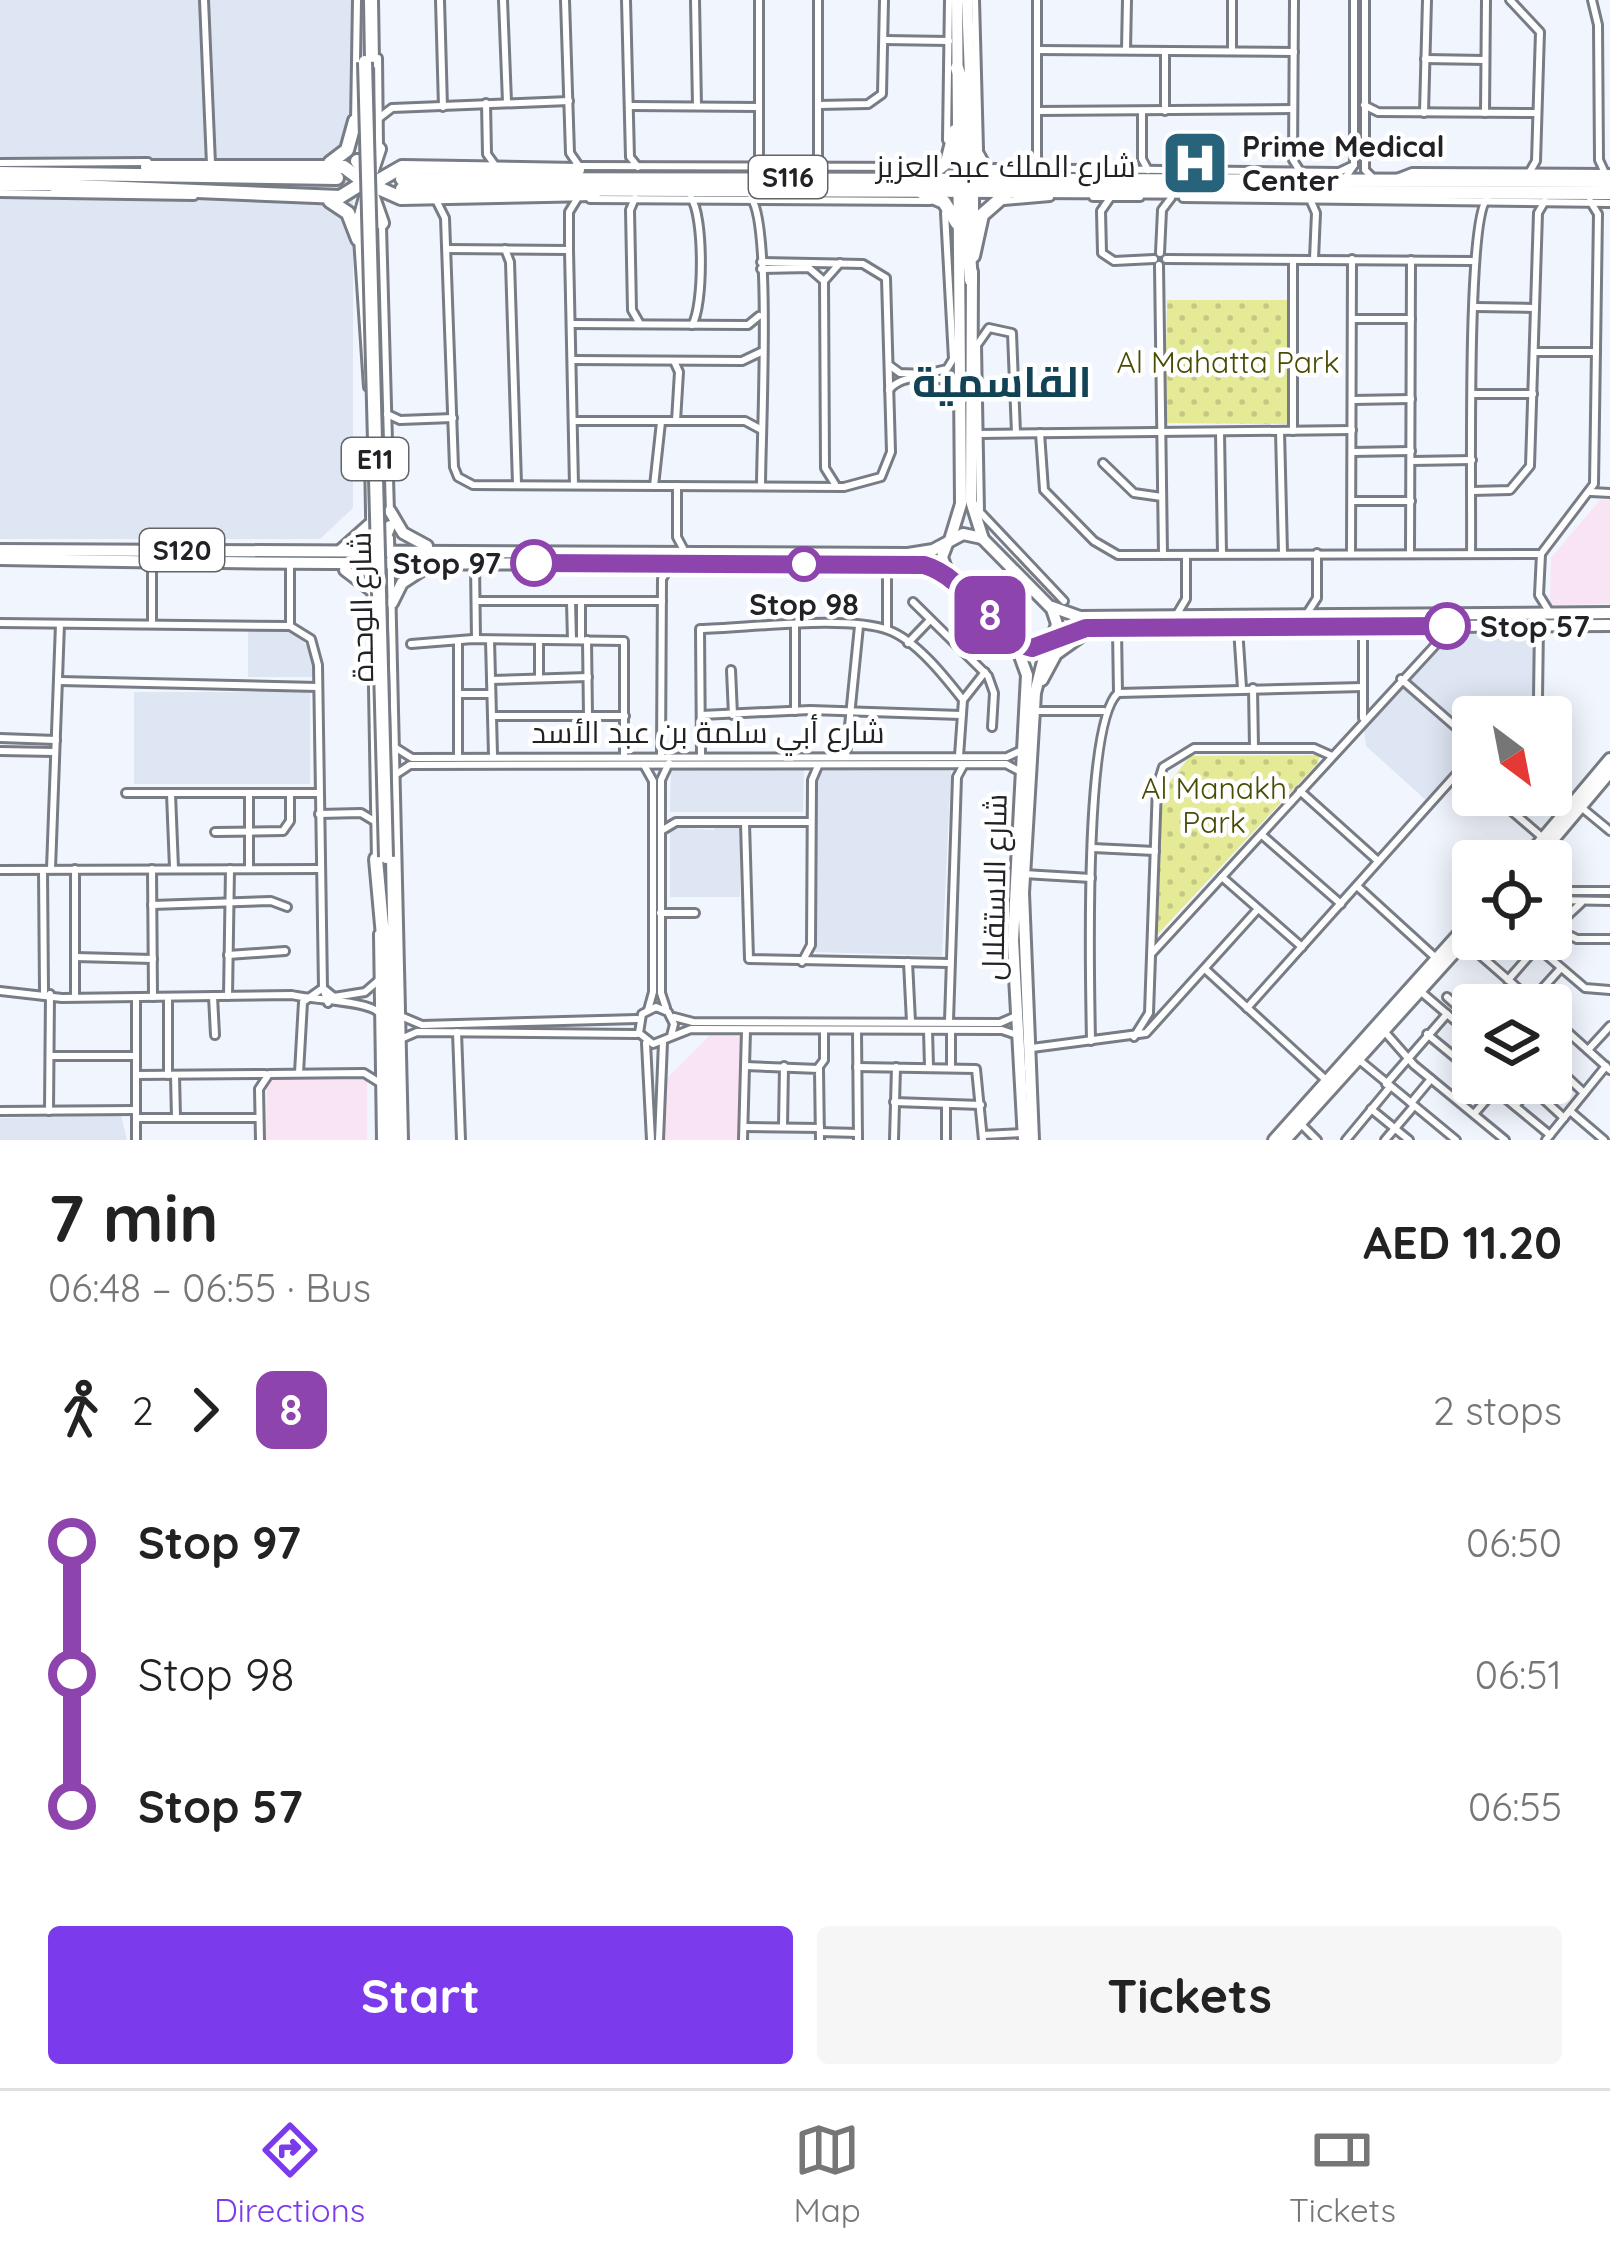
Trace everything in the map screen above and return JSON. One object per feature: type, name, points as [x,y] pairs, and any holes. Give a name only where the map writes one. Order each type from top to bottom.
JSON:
[{"type":"highway","name":"شارع الوحدة","points":[[367,0],[401,1140]]},
{"type":"highway","points":[[957,68],[963,83],[966,265],[971,280]]},
{"type":"highway","points":[[318,166],[346,153],[355,121]]},
{"type":"highway","points":[[925,178],[946,165],[952,124]]},
{"type":"highway","points":[[976,148],[984,166],[1004,179]]},
{"type":"highway","points":[[358,235],[364,181],[379,149],[404,183]]},
{"type":"highway","points":[[87,173],[170,165],[318,166],[364,181],[382,223]]},
{"type":"highway","points":[[0,172],[404,183],[476,167],[620,173]]},
{"type":"highway","name":"شارع الملك عبد العزيز","points":[[906,180],[965,184],[1040,170],[1381,181],[1395,190]]},
{"type":"highway","name":"شارع الملك عبد العزيز","points":[[404,183],[620,173],[829,183]]},
{"type":"highway","name":"شارع الملك عبد العزيز","points":[[1395,190],[1417,176],[1471,191]]},
{"type":"highway","name":"شارع الملك عبد العزيز","points":[[404,183],[639,193],[925,178],[1088,194],[1239,194],[1299,179],[1395,190],[1471,191],[1609,176]]},
{"type":"highway","points":[[906,180],[941,200],[957,223]]},
{"type":"highway","points":[[317,198],[364,181]]},
{"type":"highway","points":[[0,184],[364,181],[404,183],[434,198],[639,193]]},
{"type":"highway","points":[[382,223],[404,183]]},
{"type":"highway","points":[[53,184],[317,198],[344,208],[358,235]]},
{"type":"highway","name":"شارع الملك عبد العزيز","points":[[1550,184],[1609,200]]},
{"type":"highway","points":[[973,256],[991,202],[1020,190]]},
{"type":"highway","name":"شارع الوحدة","points":[[384,1140],[389,857]]},
{"type":"main road","points":[[953,0],[957,68],[952,124],[973,256],[956,450],[974,520],[985,542],[1049,605],[1080,617],[1610,613]]},
{"type":"main road","points":[[971,0],[976,148],[957,223],[966,491],[942,557],[948,575],[1012,638],[1027,647],[1099,628],[1610,625]]},
{"type":"main road","points":[[949,277],[957,265]]},
{"type":"main road","points":[[952,508],[979,478]]},
{"type":"main road","points":[[390,512],[407,537],[435,549]]},
{"type":"main road","points":[[341,551],[369,525]]},
{"type":"main road","points":[[380,557],[390,526]]},
{"type":"main road","points":[[948,542],[968,534],[985,542]]},
{"type":"main road","name":"S120","points":[[0,555],[341,551],[429,567],[651,563],[686,553],[914,554],[948,542]]},
{"type":"main road","name":"S120","points":[[0,555],[325,566],[435,549],[924,565],[948,575]]},
{"type":"main road","points":[[283,563],[498,556],[518,551]]},
{"type":"main road","points":[[325,566],[353,573],[370,589]]},
{"type":"main road","points":[[392,604],[402,583],[429,567]]},
{"type":"main road","name":"شارع الاستقلال","points":[[1027,1138],[1027,1054],[1016,1016],[1013,940],[1035,696],[1058,624],[1049,605]]},
{"type":"main road","points":[[1454,626],[1488,620],[1492,614]]},
{"type":"main road","points":[[1144,628],[1169,616]]},
{"type":"main road","points":[[1035,696],[1056,654],[1099,628]]},
{"type":"main road","points":[[1012,638],[1026,670],[1025,772]]},
{"type":"main road","points":[[1549,838],[1610,759]]},
{"type":"main road","name":"شارع الاستقلال","points":[[1025,772],[1022,1034],[1027,1138]]},
{"type":"main road","points":[[1547,840],[1610,772]]},
{"type":"main road","points":[[1274,1140],[1452,941]]},
{"type":"main road","points":[[1286,1140],[1452,956]]},
{"type":"street","points":[[204,0],[212,165]]},
{"type":"street","points":[[367,0],[379,149]]},
{"type":"street","points":[[364,181],[355,121],[367,0]]},
{"type":"street","points":[[440,0],[443,107]]},
{"type":"street","points":[[503,0],[507,102]]},
{"type":"street","points":[[565,0],[570,153],[579,166]]},
{"type":"street","points":[[620,173],[630,157],[626,0]]},
{"type":"street","points":[[695,0],[697,106]]},
{"type":"street","points":[[759,0],[759,158],[768,170]]},
{"type":"street","points":[[818,0],[818,159],[829,183]]},
{"type":"street","points":[[818,105],[868,104],[878,98],[884,82],[884,0]]},
{"type":"street","points":[[818,159],[810,170],[829,183],[906,180],[939,162],[952,124],[949,40],[953,0]]},
{"type":"street","points":[[1037,0],[1040,170]]},
{"type":"street","points":[[1126,50],[1127,0]]},
{"type":"street","points":[[1232,0],[1232,51]]},
{"type":"street","points":[[1294,0],[1293,109],[1299,179],[1316,213]]},
{"type":"street","points":[[1340,181],[1354,165],[1354,0]]},
{"type":"street","points":[[1364,0],[1366,173],[1381,181]]},
{"type":"street","points":[[1424,112],[1427,0]]},
{"type":"street","points":[[1485,113],[1486,0]]},
{"type":"street","points":[[1472,491],[1510,490],[1527,474],[1538,213],[1550,184],[1537,113],[1540,32],[1510,0]]},
{"type":"street","points":[[1592,0],[1598,25],[1599,160],[1609,176]]},
{"type":"street","points":[[884,40],[949,40]]},
{"type":"street","points":[[1037,50],[1294,52]]},
{"type":"street","points":[[1165,51],[1165,111]]},
{"type":"street","points":[[1425,59],[1485,60]]},
{"type":"street","points":[[443,93],[464,103]]},
{"type":"street","points":[[379,118],[392,108],[569,101]]},
{"type":"street","points":[[486,103],[488,154],[497,167]]},
{"type":"street","points":[[1364,105],[1378,112],[1537,113]]},
{"type":"street","points":[[629,106],[759,107]]},
{"type":"street","points":[[1037,111],[1293,109]]},
{"type":"street","points":[[1142,111],[1142,159],[1148,170]]},
{"type":"street","points":[[1364,120],[1378,112]]},
{"type":"street","points":[[1355,146],[1359,162],[1365,160]]},
{"type":"street","name":"شارع الملك عبد العزيز","points":[[976,148],[995,169],[1040,170]]},
{"type":"street","points":[[561,166],[570,153]]},
{"type":"street","points":[[476,167],[488,154]]},
{"type":"street","points":[[630,157],[640,169]]},
{"type":"street","points":[[749,170],[759,158]]},
{"type":"street","points":[[1126,173],[1142,159]]},
{"type":"street","points":[[1591,173],[1599,160]]},
{"type":"street","points":[[0,163],[170,165]]},
{"type":"street","name":"شارع الملك عبد العزيز","points":[[1126,173],[1148,170],[1299,179],[1354,165]]},
{"type":"street","name":"شارع الملك عبد العزيز","points":[[540,168],[579,166],[620,173],[640,169],[810,170]]},
{"type":"street","name":"شارع الملك عبد العزيز","points":[[1471,191],[1529,173],[1591,201],[1609,200]]},
{"type":"street","name":"شارع الملك عبد العزيز","points":[[1471,191],[1487,200],[1530,199],[1550,184],[1591,173],[1609,176]]},
{"type":"street","name":"شارع الملك عبد العزيز","points":[[1299,179],[1325,198],[1395,190]]},
{"type":"street","name":"شارع الملك عبد العزيز","points":[[541,196],[561,200],[639,193],[766,198],[829,183],[922,199],[940,206],[948,220],[949,277]]},
{"type":"street","points":[[1471,191],[1475,261],[1471,553]]},
{"type":"street","points":[[0,193],[202,194]]},
{"type":"street","points":[[639,193],[630,208],[632,310],[644,325]]},
{"type":"street","points":[[1088,194],[1101,212],[1105,257],[1475,261]]},
{"type":"street","name":"شارع الملك عبد العزيز","points":[[978,230],[1009,199],[1239,194]]},
{"type":"street","points":[[1154,197],[1162,210]]},
{"type":"street","points":[[1163,555],[1160,259],[1162,210],[1171,197]]},
{"type":"street","points":[[434,198],[444,212],[454,466],[463,481],[810,487],[874,482],[888,466],[886,278],[874,266],[844,262],[761,266]]},
{"type":"street","points":[[691,198],[698,209],[699,251],[699,310],[692,325]]},
{"type":"street","points":[[751,198],[759,209],[761,266],[761,486]]},
{"type":"street","points":[[759,209],[766,198]]},
{"type":"street","points":[[1101,212],[1110,198]]},
{"type":"street","points":[[1314,260],[1316,213],[1325,198]]},
{"type":"street","points":[[574,485],[569,212],[577,199]]},
{"type":"street","points":[[1530,199],[1538,213]]},
{"type":"street","points":[[561,200],[569,212]]},
{"type":"street","points":[[1598,214],[1609,200]]},
{"type":"street","points":[[1526,614],[1539,595],[1540,559],[1591,492],[1598,214],[1591,201]]},
{"type":"street","points":[[382,223],[390,526]]},
{"type":"street","points":[[358,235],[369,525],[392,604],[396,777],[380,979],[384,1140]]},
{"type":"street","points":[[447,249],[569,250]]},
{"type":"street","points":[[505,249],[510,262],[517,485]]},
{"type":"street","points":[[510,262],[518,250]]},
{"type":"street","points":[[1293,259],[1293,430]]},
{"type":"street","points":[[1351,553],[1352,259]]},
{"type":"street","points":[[1410,553],[1411,260]]},
{"type":"street","points":[[842,487],[829,480],[825,468],[824,281],[832,268],[844,262]]},
{"type":"street","points":[[761,266],[808,268],[824,281]]},
{"type":"street","points":[[925,374],[944,371],[952,363],[949,277]]},
{"type":"street","points":[[1475,307],[1535,308]]},
{"type":"street","points":[[748,325],[761,313]]},
{"type":"street","points":[[1352,319],[1411,319]]},
{"type":"street","points":[[571,324],[748,325],[761,336]]},
{"type":"street","points":[[1016,434],[1012,333],[1004,327],[986,329],[964,391],[979,434],[984,521],[1064,601]]},
{"type":"street","points":[[572,360],[742,362],[761,352]]},
{"type":"street","points":[[1534,352],[1596,352]]},
{"type":"street","points":[[674,361],[679,376],[676,422]]},
{"type":"street","points":[[888,362],[900,374],[925,374],[948,373],[959,361]]},
{"type":"street","points":[[888,393],[901,380],[947,379],[964,391]]},
{"type":"street","points":[[1473,394],[1533,394]]},
{"type":"street","points":[[1352,400],[1411,399]]},
{"type":"street","points":[[387,414],[400,420],[453,418]]},
{"type":"street","points":[[388,429],[400,420]]},
{"type":"street","points":[[573,421],[745,421],[760,429]]},
{"type":"street","points":[[654,486],[661,422]]},
{"type":"street","points":[[979,434],[1352,430]]},
{"type":"street","points":[[1280,431],[1282,554]]},
{"type":"street","points":[[1220,432],[1222,555]]},
{"type":"street","points":[[1040,433],[1040,479],[1049,498],[1109,552],[1530,553],[1540,559]]},
{"type":"street","points":[[1352,452],[1411,451]]},
{"type":"street","points":[[1411,460],[1472,460]]},
{"type":"street","points":[[1103,463],[1134,494],[1162,497]]},
{"type":"street","points":[[810,487],[825,468]]},
{"type":"street","points":[[661,755],[662,579],[677,537],[677,486]]},
{"type":"street","points":[[1591,492],[1610,493]]},
{"type":"street","points":[[1352,501],[1411,501]]},
{"type":"street","points":[[677,537],[686,553]]},
{"type":"street","points":[[1304,615],[1317,598],[1317,553]]},
{"type":"street","points":[[1186,555],[1186,598],[1201,616]]},
{"type":"street","points":[[380,557],[370,589],[376,822],[389,857],[403,1017],[400,1076]]},
{"type":"street","points":[[152,560],[152,624]]},
{"type":"street","points":[[283,563],[290,626]]},
{"type":"street","points":[[651,563],[662,579]]},
{"type":"street","points":[[1011,568],[1026,563]]},
{"type":"street","points":[[1024,580],[1026,563]]},
{"type":"street","points":[[886,564],[887,629]]},
{"type":"street","points":[[475,566],[476,639]]},
{"type":"street","points":[[1539,595],[1551,614]]},
{"type":"street","points":[[1169,616],[1186,598]]},
{"type":"street","points":[[1317,598],[1332,615]]},
{"type":"street","points":[[476,601],[662,601]]},
{"type":"street","points":[[571,601],[588,677],[588,716]]},
{"type":"street","points":[[580,640],[581,601]]},
{"type":"street","points":[[913,602],[985,672],[994,693],[992,727]]},
{"type":"street","points":[[908,643],[930,620]]},
{"type":"street","points":[[0,623],[290,626],[315,646],[323,988],[328,1004]]},
{"type":"street","points":[[49,1111],[47,869],[60,624]]},
{"type":"street","points":[[1538,696],[1539,625]]},
{"type":"street","points":[[795,626],[795,711]]},
{"type":"street","points":[[846,756],[859,626]]},
{"type":"street","points":[[1431,626],[1436,641]]},
{"type":"street","points":[[1152,952],[1454,626]]},
{"type":"street","points":[[1363,627],[1364,721]]},
{"type":"street","points":[[1091,1041],[1091,878],[1104,711],[1118,693],[1117,628]]},
{"type":"street","points":[[1238,628],[1242,688]]},
{"type":"street","points":[[701,756],[700,629],[887,629],[908,643],[963,700]]},
{"type":"street","points":[[411,644],[476,639],[624,641],[625,755]]},
{"type":"street","points":[[490,640],[493,755]]},
{"type":"street","points":[[539,640],[539,678]]},
{"type":"street","points":[[447,764],[459,756],[458,641]]},
{"type":"street","points":[[731,670],[733,715]]},
{"type":"street","points":[[959,756],[963,700],[985,672]]},
{"type":"street","points":[[491,680],[588,677]]},
{"type":"street","points":[[1401,679],[1452,725]]},
{"type":"street","points":[[60,681],[318,687]]},
{"type":"street","points":[[1253,688],[1255,748]]},
{"type":"street","points":[[1118,693],[1363,690]]},
{"type":"street","points":[[1363,690],[1369,702],[1381,701]]},
{"type":"street","points":[[459,694],[491,694]]},
{"type":"street","points":[[1035,696],[1047,707]]},
{"type":"street","points":[[1034,713],[1047,707],[1104,711]]},
{"type":"street","points":[[701,715],[795,711],[961,716]]},
{"type":"street","points":[[492,716],[625,716]]},
{"type":"street","points":[[0,738],[57,740]]},
{"type":"street","name":"شارع أبي سلمة بن عبد الأسد","points":[[395,746],[412,758],[1010,756],[1022,749]]},
{"type":"street","points":[[1134,1037],[1149,1013],[1157,781],[1167,762],[1188,749],[1314,748],[1333,756]]},
{"type":"street","points":[[0,752],[56,752]]},
{"type":"street","points":[[957,777],[979,756]]},
{"type":"street","name":"شارع أبي سلمة بن عبد الأسد","points":[[396,777],[410,765],[447,764],[1009,764],[1025,772]]},
{"type":"street","points":[[403,1017],[413,1024],[616,1023],[648,1010],[653,988],[652,773],[641,764]]},
{"type":"street","points":[[655,1140],[670,1014],[661,997],[660,913],[661,777],[669,764]]},
{"type":"street","points":[[802,962],[812,945],[812,777],[820,764]]},
{"type":"street","points":[[947,764],[957,777],[949,962],[954,1026],[951,1067]]},
{"type":"street","points":[[1247,1008],[1452,778]]},
{"type":"street","points":[[1300,791],[1379,862]]},
{"type":"street","points":[[125,793],[319,794]]},
{"type":"street","points":[[171,793],[174,868]]},
{"type":"street","points":[[249,793],[249,868]]},
{"type":"street","points":[[214,832],[286,830],[290,793]]},
{"type":"street","points":[[361,813],[376,801]]},
{"type":"street","points":[[1581,807],[1610,831]]},
{"type":"street","points":[[653,811],[661,834]]},
{"type":"street","points":[[319,814],[361,813],[376,822]]},
{"type":"street","points":[[1520,816],[1549,838]]},
{"type":"street","points":[[661,834],[676,822],[812,822]]},
{"type":"street","points":[[745,823],[746,956],[802,962],[949,962]]},
{"type":"street","points":[[1261,834],[1341,904]]},
{"type":"street","points":[[1093,848],[1155,851]]},
{"type":"street","points":[[152,868],[153,997]]},
{"type":"street","points":[[228,995],[230,868]]},
{"type":"street","points":[[75,998],[76,869]]},
{"type":"street","points":[[0,870],[321,869]]},
{"type":"street","points":[[1024,874],[1091,878]]},
{"type":"street","points":[[1222,877],[1302,947]]},
{"type":"street","points":[[1357,886],[1437,958]]},
{"type":"street","points":[[1572,891],[1610,891]]},
{"type":"street","points":[[1572,900],[1610,901]]},
{"type":"street","points":[[152,905],[271,901],[287,907]]},
{"type":"street","points":[[1572,912],[1584,901]]},
{"type":"street","points":[[648,1010],[692,1022],[911,1022],[1022,1034],[1042,1043],[1134,1037],[1161,1020],[1258,909]]},
{"type":"street","points":[[660,913],[695,913]]},
{"type":"street","points":[[1572,937],[1610,939]]},
{"type":"street","points":[[812,945],[825,962]]},
{"type":"street","points":[[228,955],[284,951]]},
{"type":"street","points":[[75,957],[152,958]]},
{"type":"street","points":[[1490,960],[1513,984]]},
{"type":"street","points":[[1508,980],[1526,960]]},
{"type":"street","points":[[1552,960],[1585,988],[1610,990]]},
{"type":"street","points":[[908,962],[911,1022]]},
{"type":"street","points":[[1548,984],[1561,968]]},
{"type":"street","points":[[1205,969],[1327,1081]]},
{"type":"street","points":[[0,991],[75,998],[228,995],[328,1004],[358,998],[380,979]]},
{"type":"street","points":[[323,988],[338,998],[358,998],[380,1015]]},
{"type":"street","points":[[299,1073],[299,1015],[306,999],[323,988]]},
{"type":"street","points":[[1420,991],[1452,1018]]},
{"type":"street","points":[[213,996],[214,1035]]},
{"type":"street","points":[[168,997],[176,1118]]},
{"type":"street","points":[[1447,997],[1452,1002]]},
{"type":"street","points":[[136,998],[136,1140]]},
{"type":"street","points":[[1149,1013],[1161,1020]]},
{"type":"street","points":[[1346,1140],[1427,1034],[1448,1014]]},
{"type":"street","points":[[403,1038],[428,1032],[623,1030],[667,1040],[691,1029],[928,1030],[1003,1023],[1016,1016]]},
{"type":"street","points":[[640,1017],[651,1056],[655,1140]]},
{"type":"street","points":[[428,1032],[428,1027],[446,1024]]},
{"type":"street","points":[[1588,1050],[1610,1026]]},
{"type":"street","points":[[743,1140],[746,1030]]},
{"type":"street","points":[[820,1134],[824,1030]]},
{"type":"street","points":[[744,1126],[858,1137],[856,1030]]},
{"type":"street","points":[[928,1030],[929,1067]]},
{"type":"street","points":[[1384,1030],[1407,1059],[1505,1140]]},
{"type":"street","points":[[458,1032],[461,1140]]},
{"type":"street","points":[[1427,1034],[1452,1054]]},
{"type":"street","points":[[1515,1106],[1548,1137],[1608,1068],[1572,1038]]},
{"type":"street","points":[[1027,1054],[1042,1043]]},
{"type":"street","points":[[50,1056],[136,1056]]},
{"type":"street","points":[[1358,1059],[1456,1140]]},
{"type":"street","points":[[136,1075],[364,1073],[380,1063]]},
{"type":"street","points":[[745,1066],[819,1070]]},
{"type":"street","points":[[783,1127],[784,1066]]},
{"type":"street","points":[[857,1067],[978,1071],[983,1137],[1027,1138]]},
{"type":"street","points":[[894,1140],[896,1067]]},
{"type":"street","points":[[364,1073],[380,1083]]},
{"type":"street","points":[[260,1140],[259,1085],[269,1074]]},
{"type":"street","points":[[1385,1140],[1431,1079]]},
{"type":"street","points":[[1572,1082],[1584,1093]]},
{"type":"street","points":[[894,1102],[981,1105]]},
{"type":"street","points":[[946,1104],[946,1140]]},
{"type":"street","points":[[1474,1114],[1483,1104]]},
{"type":"street","points":[[1555,1104],[1604,1140]]},
{"type":"street","points":[[1371,1109],[1409,1140]]},
{"type":"street","points":[[0,1111],[259,1118]]},
{"type":"street","points":[[1300,1123],[1317,1140]]},
{"type":"street","points":[[1352,1132],[1361,1140]]},
{"type":"shaded area","points":[[0,0],[353,0],[353,508],[320,539],[0,539]]},
{"type":"shaded area","points":[[1600,500],[1610,500],[1610,604],[1550,605],[1551,558]]},
{"type":"shaded area","points":[[292,629],[312,652],[312,677],[248,677],[248,630]]},
{"type":"shaded area","points":[[1451,632],[1533,635],[1534,696],[1452,696],[1452,717],[1411,680]]},
{"type":"shaded area","points":[[1403,687],[1452,732],[1452,769],[1427,801],[1366,746],[1364,731]]},
{"type":"shaded area","points":[[134,692],[310,692],[310,784],[134,784]]},
{"type":"shaded area","points":[[804,767],[803,812],[670,812],[671,769]]},
{"type":"shaded area","points":[[818,770],[951,771],[942,956],[814,952]]},
{"type":"shaded area","points":[[715,825],[740,828],[740,897],[670,897],[670,827],[714,830]]},
{"type":"shaded area","points":[[712,1033],[743,1037],[742,1140],[663,1140],[665,1080]]},
{"type":"shaded area","points":[[367,1075],[367,1140],[266,1140],[267,1078]]},
{"type":"shaded area","points":[[121,1115],[127,1140],[0,1140],[0,1118]]},
{"type":"green space","name":"Al Mahatta Park","points":[[1167,300],[1291,300],[1287,424],[1165,423]]},
{"type":"green space","name":"Al Manakh Park","points":[[1320,755],[1318,763],[1156,936],[1162,792],[1190,756]]},
{"type":"bus line","name":"8","points":[[534,563],[924,565],[948,575],[1016,642],[1032,648],[1086,628],[1447,626]]},
{"type":"place","name":"Prime Medical Center","points":[[1195,163]]},
{"type":"place","name":"Stop 97","points":[[534,563]]},
{"type":"place","name":"Stop 98","points":[[804,564]]},
{"type":"place","name":"Stop 57","points":[[1447,626]]},
{"type":"district","name":"القاسمية","points":[[1002,381]]}]
